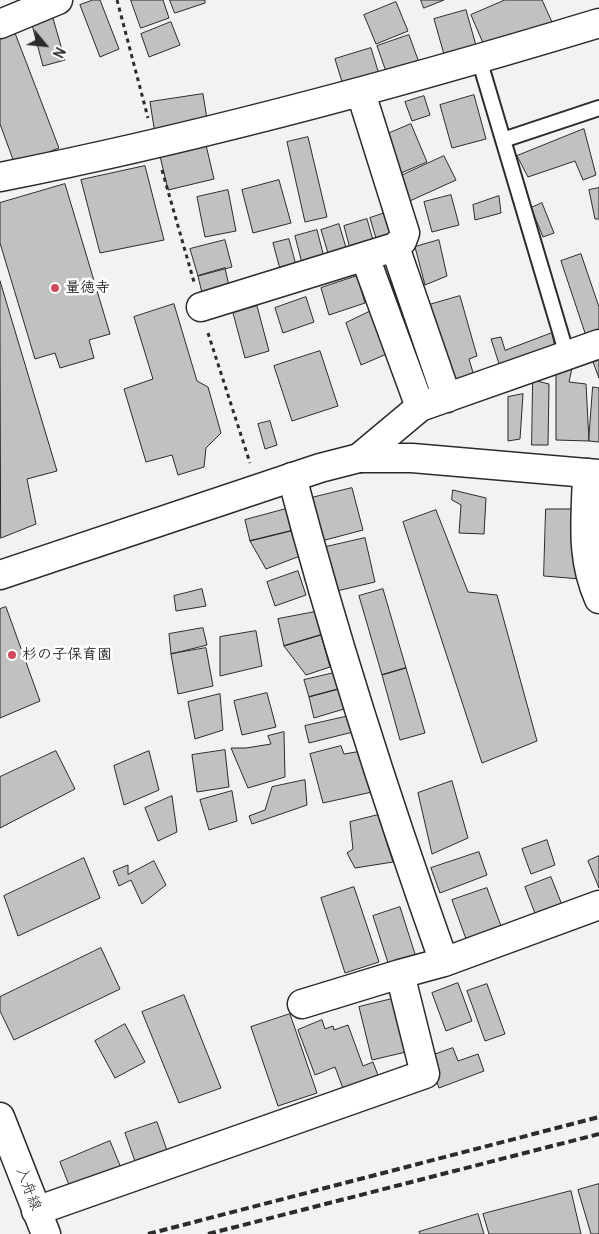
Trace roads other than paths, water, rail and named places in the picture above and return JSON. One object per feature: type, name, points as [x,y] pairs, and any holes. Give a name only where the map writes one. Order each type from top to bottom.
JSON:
[{"type":"street","points":[[0,24],[58,0]]},
{"type":"street","points":[[0,177],[156,145],[361,93],[599,23]]},
{"type":"street","points":[[201,307],[365,257],[395,247],[402,241],[404,233],[361,93]]},
{"type":"street","points":[[395,247],[447,398]]},
{"type":"street","points":[[365,257],[420,407]]},
{"type":"street","points":[[358,458],[420,407],[599,344]]},
{"type":"street","points":[[0,575],[320,468],[358,458],[412,458],[593,473],[585,544],[589,576],[599,600]]},
{"type":"street","points":[[292,477],[324,598],[360,716],[444,962]]},
{"type":"street","points":[[302,1004],[444,962],[599,905]]},
{"type":"street","points":[[41,1223],[425,1074],[400,974]]},
{"type":"street","name":"入舟線","points":[[0,1117],[41,1223]]},
{"type":"lane","points":[[479,59],[567,355]]},
{"type":"lane","points":[[503,140],[599,108]]},
{"type":"railway","points":[[148,1234],[599,1117]]},
{"type":"railway","points":[[208,1234],[599,1134]]},
{"type":"place","name":"量徳寺","points":[[55,288]]},
{"type":"place","name":"杉の子保育園","points":[[12,655]]}]
